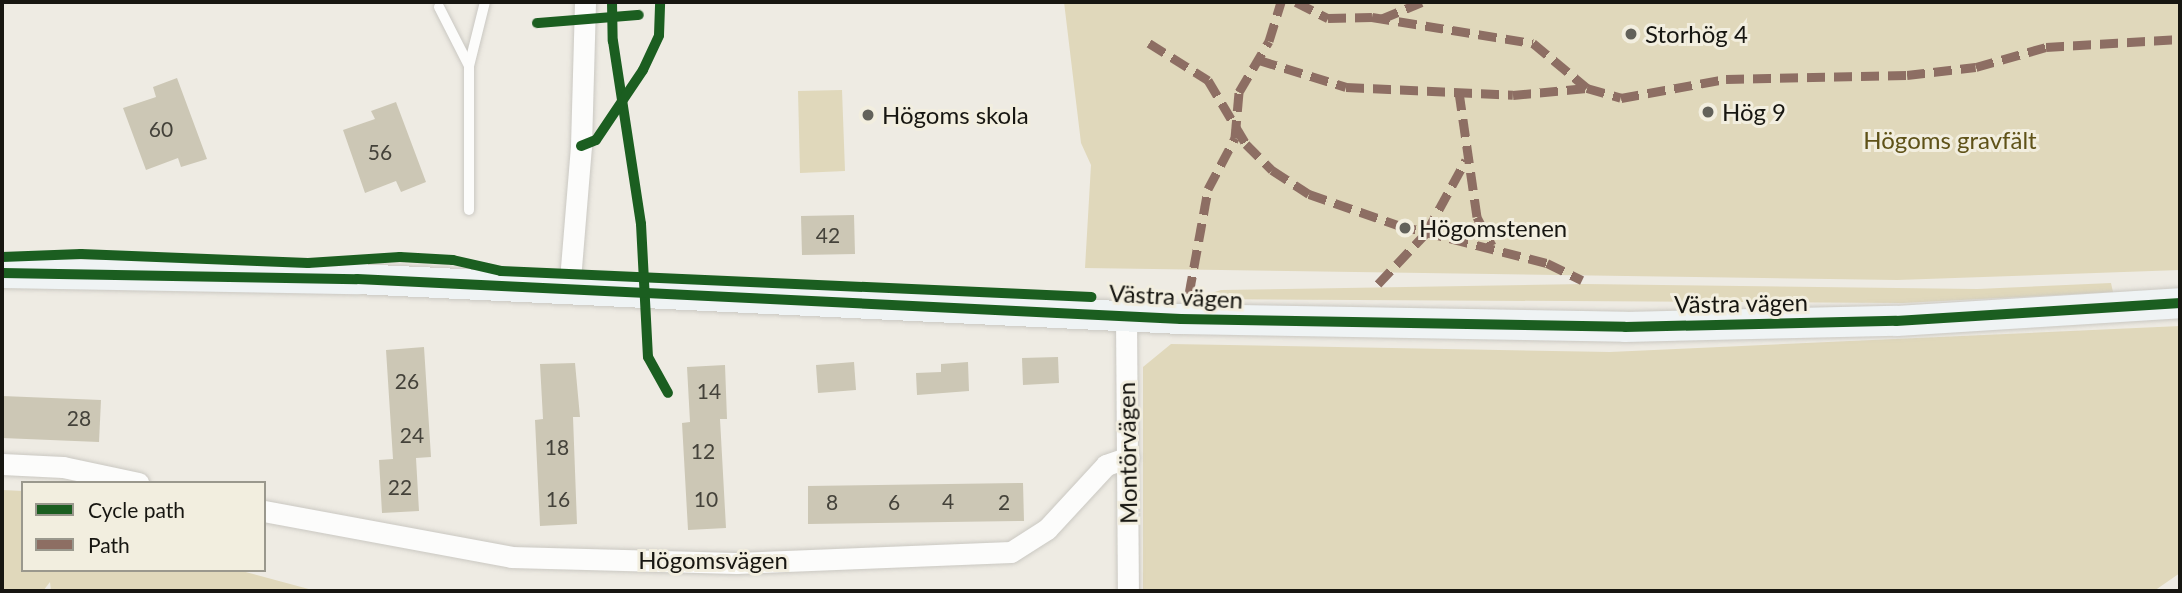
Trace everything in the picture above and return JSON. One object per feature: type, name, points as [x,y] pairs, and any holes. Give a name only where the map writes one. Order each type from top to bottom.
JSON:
[{"type":"street","points":[[569,292],[581,146],[585,2]]},
{"type":"street","name":"Västra vägen","points":[[2,273],[292,277],[569,292],[1126,315],[1625,327],[1896,321],[2180,303]]},
{"type":"street","name":"Montörvägen","points":[[1126,315],[1128,591]]},
{"type":"street","name":"Högomsvägen","points":[[266,511],[511,557],[736,563],[1012,552],[1047,529],[1107,465],[1129,457]]},
{"type":"street","points":[[2,464],[63,467],[129,481]]},
{"type":"lane","points":[[469,211],[469,66],[485,2]]},
{"type":"lane","points":[[439,8],[469,66]]},
{"type":"green space","name":"Högoms gravfält","points":[[1064,2],[2180,2],[2180,270],[1897,280],[1085,268],[1091,165],[1081,143]]},
{"type":"green space","points":[[842,90],[845,171],[800,173],[798,91]]},
{"type":"green space","points":[[2111,283],[2113,292],[1903,303],[1193,299],[1221,290],[1584,284],[1977,289]]},
{"type":"green space","points":[[2180,326],[2180,573],[2154,591],[1143,591],[1143,367],[1171,344],[1610,352]]},
{"type":"green space","points":[[2,490],[21,491],[21,572],[245,572],[316,591],[51,591],[50,582],[43,591],[2,591]]},
{"type":"building","points":[[177,78],[207,159],[181,167],[178,158],[146,170],[123,108],[156,97],[153,87]]},
{"type":"building","points":[[396,102],[426,182],[401,192],[396,181],[365,193],[343,130],[375,119],[371,111]]},
{"type":"building","points":[[854,215],[855,254],[802,255],[801,216]]},
{"type":"building","points":[[424,347],[431,457],[416,458],[419,511],[382,513],[379,460],[393,459],[386,350]]},
{"type":"building","points":[[1058,357],[1059,383],[1023,385],[1022,358]]},
{"type":"building","points":[[854,362],[856,390],[818,393],[816,365]]},
{"type":"building","points":[[968,362],[969,391],[917,395],[916,373],[941,372],[941,364]]},
{"type":"building","points":[[575,363],[580,417],[573,417],[577,524],[540,526],[535,420],[543,419],[540,364]]},
{"type":"building","points":[[725,365],[727,419],[720,419],[726,528],[688,530],[682,423],[690,422],[687,367]]},
{"type":"building","points":[[2,396],[101,400],[99,442],[2,438]]},
{"type":"building","points":[[1023,483],[1024,521],[808,524],[808,486]]},
{"type":"marked path","points":[[1189,294],[1208,189],[1235,138],[1239,92],[1269,41],[1281,2]]},
{"type":"marked path","points":[[1296,2],[1328,18],[1372,17],[1533,43],[1587,88],[1621,98],[1726,79],[1907,75],[1976,67],[2046,47],[2180,39]]},
{"type":"marked path","points":[[1381,19],[1422,2]]},
{"type":"marked path","points":[[1149,43],[1208,80],[1246,144],[1272,170],[1309,194],[1398,225],[1547,263],[1582,280]]},
{"type":"marked path","points":[[1259,60],[1346,87],[1513,95],[1587,88]]},
{"type":"marked path","points":[[1459,92],[1477,217],[1492,245]]},
{"type":"marked path","points":[[1378,284],[1426,233],[1466,160]]},
{"type":"cycle path","points":[[612,2],[613,41],[641,224],[648,357],[668,393]]},
{"type":"cycle path","points":[[581,146],[596,140],[643,70],[659,35],[660,2]]},
{"type":"cycle path","points":[[537,23],[639,15]]},
{"type":"cycle path","points":[[2,257],[81,254],[308,263],[400,257],[453,260],[501,271],[1091,297]]},
{"type":"cycle path","points":[[2,273],[357,279],[1181,319],[1625,327],[1896,321],[2180,303]]},
{"type":"place","name":"Storhög 4","points":[[1631,34]]},
{"type":"place","name":"Hög 9","points":[[1708,112]]},
{"type":"place","name":"Högoms skola","points":[[868,115]]},
{"type":"place","name":"Högomstenen","points":[[1405,228]]}]
